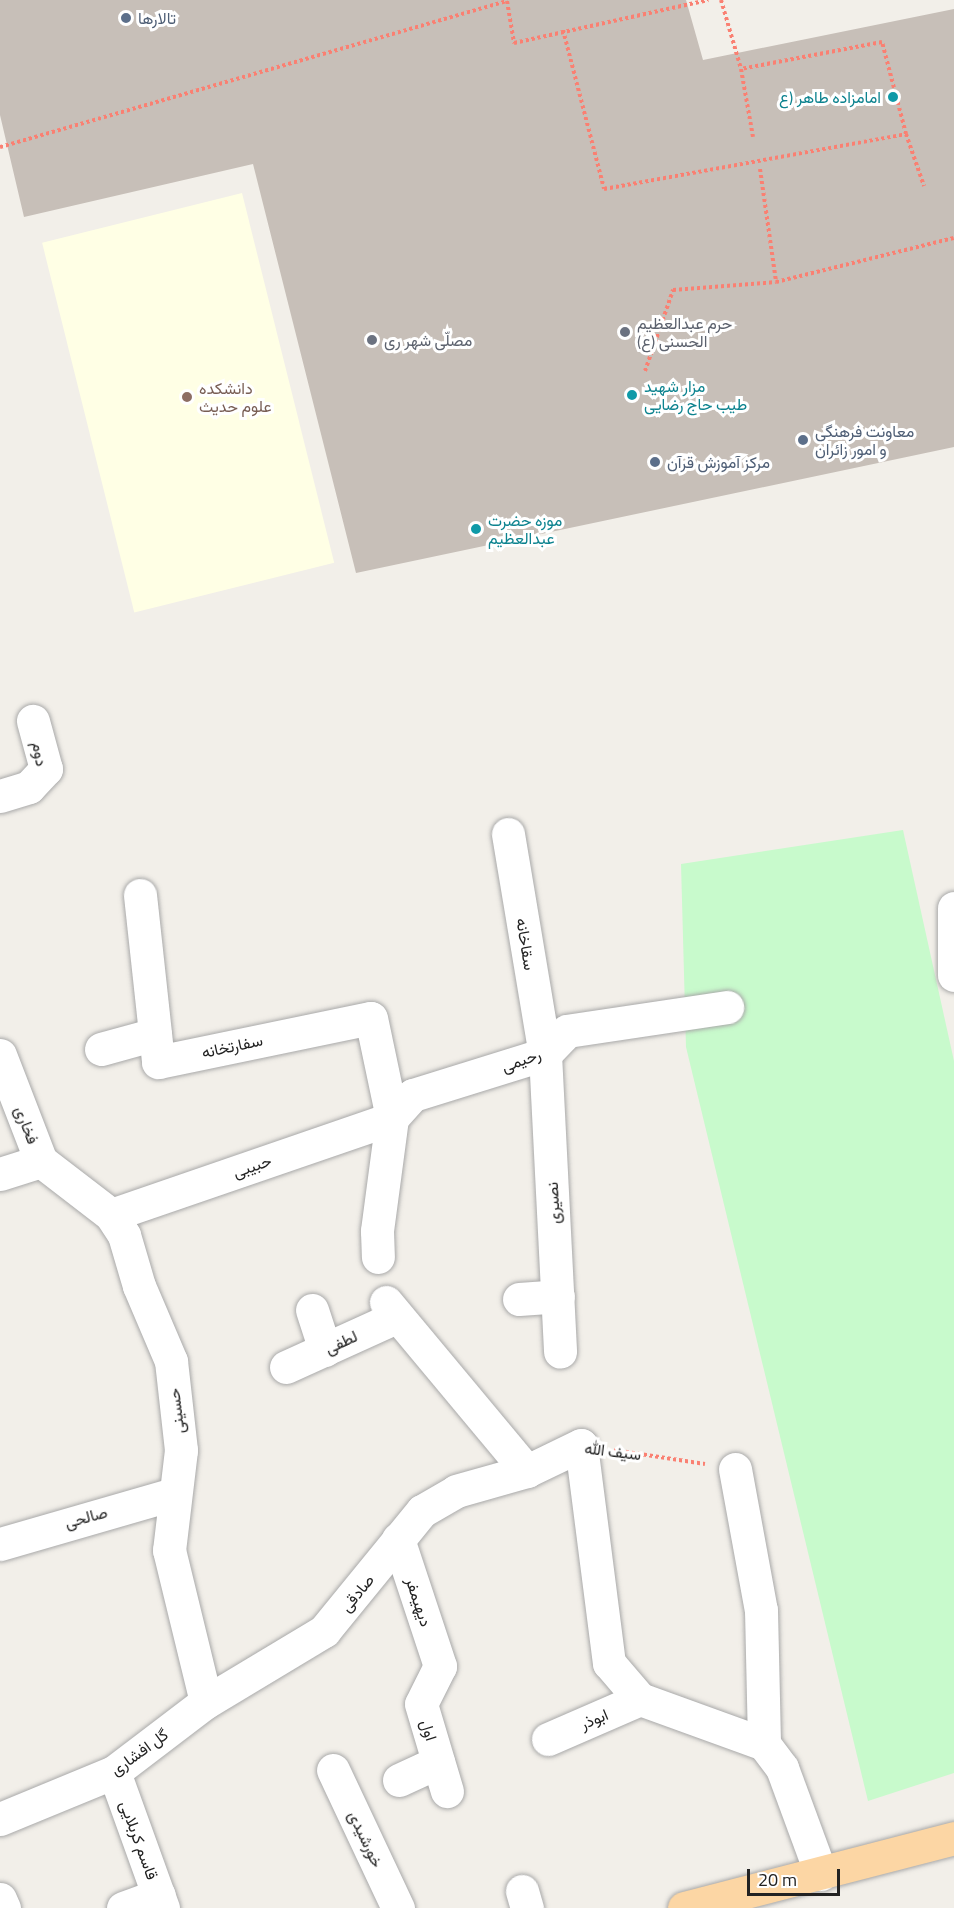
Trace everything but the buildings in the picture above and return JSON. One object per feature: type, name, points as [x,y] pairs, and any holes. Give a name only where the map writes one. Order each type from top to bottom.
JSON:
[{"type":"main road","points":[[684,1908],[954,1838]]},
{"type":"street","name":"دوم","points":[[0,796],[29,787],[46,769],[33,721]]},
{"type":"street","name":"سقاخانه","points":[[508,834],[545,1054]]},
{"type":"street","name":"سفارتخانه","points":[[140,895],[158,1062],[371,1018],[392,1118]]},
{"type":"street","points":[[954,909],[954,975]]},
{"type":"street","name":"رحیمی","points":[[392,1118],[413,1095],[545,1054],[567,1031],[727,1007]]},
{"type":"street","points":[[101,1049],[155,1034]]},
{"type":"street","name":"نصیری","points":[[545,1054],[560,1352]]},
{"type":"street","name":"فخاری","points":[[0,1055],[41,1161]]},
{"type":"street","points":[[378,1257],[377,1231],[392,1118]]},
{"type":"street","name":"حبیبی","points":[[111,1215],[392,1118]]},
{"type":"street","points":[[0,1174],[41,1161]]},
{"type":"street","name":"حسینی","points":[[41,1161],[111,1215],[124,1235],[139,1286],[171,1361],[181,1450],[173,1494],[169,1550],[206,1702]]},
{"type":"street","points":[[519,1299],[558,1296]]},
{"type":"street","points":[[312,1310],[325,1350]]},
{"type":"street","name":"لطفی","points":[[286,1367],[325,1350],[391,1310],[512,1475]]},
{"type":"street","points":[[581,1445],[609,1663],[640,1699],[764,1744],[782,1767],[821,1874]]},
{"type":"street","name":"سیف الله","points":[[512,1475],[581,1445]]},
{"type":"street","points":[[735,1469],[761,1610],[764,1744]]},
{"type":"street","name":"صادقی","points":[[206,1702],[324,1631],[422,1511],[456,1491],[512,1475]]},
{"type":"street","name":"صالحی","points":[[0,1544],[173,1494]]},
{"type":"street","name":"دیهیمفر","points":[[398,1539],[440,1666]]},
{"type":"street","name":"اول","points":[[399,1780],[443,1777],[421,1704],[440,1666]]},
{"type":"street","name":"ابوذر","points":[[548,1738],[640,1699]]},
{"type":"street","name":"گل افشاری","points":[[0,1819],[114,1772],[206,1702]]},
{"type":"street","name":"خورشیدی","points":[[333,1770],[398,1908]]},
{"type":"street","name":"قاسم کربلایی","points":[[114,1772],[161,1902]]},
{"type":"street","points":[[0,1899],[4,1908]]},
{"type":"street","points":[[123,1908],[161,1902]]},
{"type":"path","points":[[0,147],[507,1],[514,43],[563,30],[708,0]]},
{"type":"path","points":[[721,0],[741,69],[753,137]]},
{"type":"path","points":[[563,30],[604,189],[906,134]]},
{"type":"path","points":[[741,69],[882,42],[906,134],[924,186]]},
{"type":"path","points":[[760,169],[776,282]]},
{"type":"path","points":[[645,371],[673,290],[776,282],[954,238]]},
{"type":"path","name":"سیف الله","points":[[581,1445],[735,1469]]},
{"type":"shaded area","name":"دانشکده علوم حدیث","points":[[242,193],[334,563],[134,613],[42,243]]},
{"type":"green space","points":[[903,830],[954,1061],[954,1773],[868,1801],[686,1047],[681,864]]},
{"type":"place","name":"تالارها","points":[[126,18]]},
{"type":"place","name":"امامزاده طاهر (ع","points":[[893,97]]},
{"type":"place","name":"حرم عبدالعظیم الحسنی (ع)","points":[[625,332]]},
{"type":"place","name":"مصلّی شهر ری","points":[[372,340]]},
{"type":"place","name":"مزار شهید طیب حاج رضایی","points":[[632,395]]},
{"type":"place","name":"دانشکده علوم حدیث","points":[[187,397]]},
{"type":"place","name":"معاونت فرهنگی و امور زائران","points":[[803,440]]},
{"type":"place","name":"مرکز آموزش قرآن","points":[[655,462]]},
{"type":"place","name":"موزه حضرت عبدالعظیم","points":[[476,529]]}]
